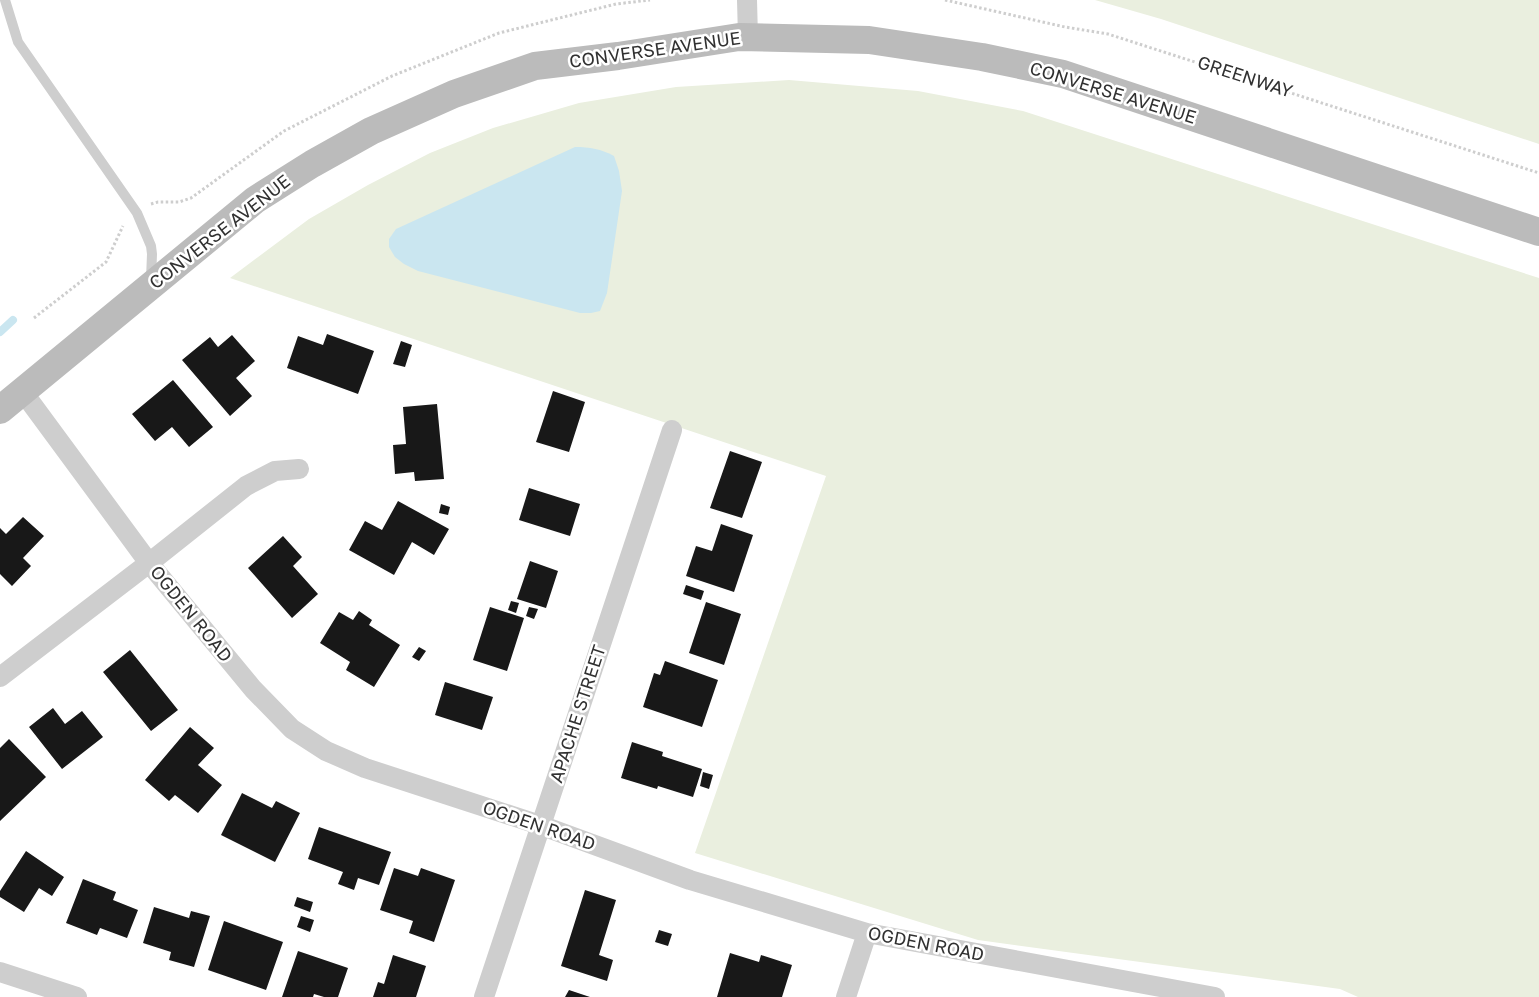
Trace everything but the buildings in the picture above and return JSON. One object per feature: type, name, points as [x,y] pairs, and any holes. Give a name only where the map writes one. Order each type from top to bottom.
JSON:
[{"type":"main road","name":"CONVERSE AVENUE","points":[[0,410],[255,200],[312,164],[371,131],[454,94],[535,66],[618,56],[739,37],[869,40],[982,57],[1063,74],[1539,232]]},
{"type":"street","points":[[747,0],[748,37]]},
{"type":"street","name":"OGDEN ROAD","points":[[23,392],[149,563],[253,689],[292,729],[326,751],[365,768],[540,825],[690,880],[867,933],[1207,996]]},
{"type":"street","name":"APACHE STREET","points":[[484,997],[672,430]]},
{"type":"street","points":[[0,677],[246,486],[275,471],[299,468]]},
{"type":"street","points":[[846,997],[867,933]]},
{"type":"street","points":[[0,972],[76,997]]},
{"type":"lane","points":[[5,0],[18,42],[138,213],[152,254],[150,286]]},
{"type":"path","name":"GREENWAY","points":[[945,0],[1065,27],[1108,34],[1539,173]]},
{"type":"green space","points":[[1095,0],[1539,0],[1539,144],[1161,19]]},
{"type":"green space","points":[[789,80],[918,91],[1023,111],[1539,278],[1539,997],[1358,997],[1340,989],[978,940],[695,853],[826,476],[230,278],[309,219],[368,185],[430,153],[493,128],[579,103],[676,87]]},
{"type":"water","points":[[575,147],[595,149],[614,156],[619,171],[622,191],[607,293],[600,311],[580,313],[418,271],[395,257],[389,247],[389,239],[396,229]]},
{"type":"waterway","points":[[0,332],[13,320]]}]
